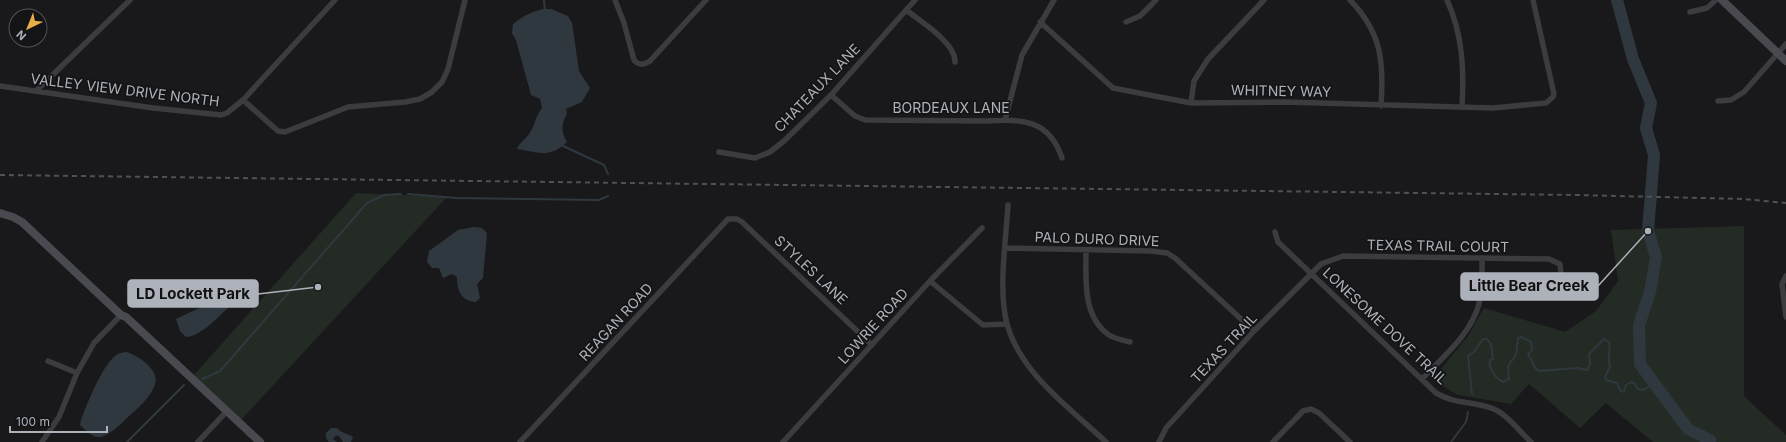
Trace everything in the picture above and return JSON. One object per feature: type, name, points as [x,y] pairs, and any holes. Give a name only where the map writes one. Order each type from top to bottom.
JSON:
[{"type":"main road","points":[[1722,0],[1786,60]]},
{"type":"main road","points":[[0,213],[13,217],[22,222],[260,442]]},
{"type":"street","points":[[36,91],[130,0]]},
{"type":"street","name":"VALLEY VIEW DRIVE NORTH","points":[[0,86],[153,108],[221,115],[227,113],[243,100],[335,0]]},
{"type":"street","points":[[243,100],[278,131],[285,132],[348,107],[405,102],[420,99],[432,92],[442,82],[448,70],[465,0]]},
{"type":"street","points":[[615,0],[634,60],[637,63],[642,64],[650,61],[706,0]]},
{"type":"street","name":"CHATEAUX LANE","points":[[719,152],[755,158],[770,152],[784,141],[830,95],[915,0]]},
{"type":"street","points":[[1005,120],[1022,55],[1054,0]]},
{"type":"street","points":[[1126,22],[1140,16],[1156,0]]},
{"type":"street","points":[[1191,103],[1194,81],[1208,59],[1264,0]]},
{"type":"street","points":[[1350,0],[1369,24],[1382,59],[1383,75],[1381,106]]},
{"type":"street","points":[[1447,0],[1460,39],[1463,60],[1462,107]]},
{"type":"street","name":"WHITNEY WAY","points":[[1040,22],[1113,88],[1191,103],[1285,102],[1381,106],[1493,108],[1531,106],[1548,102],[1553,97],[1554,94],[1533,0]]},
{"type":"street","points":[[1690,12],[1707,8],[1716,0]]},
{"type":"street","points":[[906,10],[951,48],[955,57],[955,62]]},
{"type":"street","points":[[1718,101],[1732,100],[1740,95],[1786,44]]},
{"type":"street","name":"BORDEAUX LANE","points":[[830,95],[855,116],[865,120],[1005,120],[1028,122],[1042,129],[1052,138],[1062,158]]},
{"type":"street","points":[[1008,205],[1003,292],[1007,324],[1023,358],[1037,378],[1106,442]]},
{"type":"street","name":"STYLES LANE","points":[[730,219],[737,219],[742,222],[872,345]]},
{"type":"street","name":"REAGAN ROAD","points":[[520,442],[723,223],[730,219]]},
{"type":"street","name":"LOWRIE ROAD","points":[[783,442],[930,281],[982,228]]},
{"type":"street","name":"LONESOME DOVE TRAIL","points":[[1275,232],[1278,242],[1436,393],[1447,400],[1488,407],[1499,412],[1531,442]]},
{"type":"street","name":"PALO DURO DRIVE","points":[[1005,248],[1151,251],[1167,253],[1184,266],[1254,332]]},
{"type":"street","points":[[1086,250],[1086,293],[1092,314],[1097,322],[1110,335],[1130,342]]},
{"type":"street","name":"TEXAS TRAIL COURT","points":[[1312,274],[1321,264],[1343,256],[1549,259],[1560,264],[1561,274]]},
{"type":"street","points":[[1422,379],[1446,354],[1472,320],[1479,304],[1482,258]]},
{"type":"street","name":"TEXAS TRAIL","points":[[1159,442],[1166,428],[1254,332],[1312,274]]},
{"type":"street","points":[[1786,276],[1782,284],[1786,317]]},
{"type":"street","points":[[930,281],[983,325],[1007,324]]},
{"type":"street","points":[[42,442],[59,417],[77,372],[94,343],[121,315]]},
{"type":"street","points":[[48,361],[77,372]]},
{"type":"street","points":[[1273,442],[1303,411],[1311,408],[1319,412],[1350,442]]},
{"type":"street","points":[[198,442],[227,411]]},
{"type":"shaded area","points":[[551,9],[568,16],[572,23],[579,71],[590,88],[582,102],[566,109],[567,114],[562,128],[567,142],[555,151],[537,153],[517,149],[531,131],[542,108],[540,99],[531,95],[516,40],[512,33],[513,24],[535,11]]},
{"type":"shaded area","points":[[356,193],[447,197],[241,420],[193,376]]},
{"type":"shaded area","points":[[1744,226],[1744,396],[1786,435],[1786,442],[1653,442],[1606,403],[1580,428],[1529,384],[1511,404],[1458,395],[1432,380],[1468,336],[1484,308],[1565,332],[1596,311],[1618,281],[1611,230]]},
{"type":"shaded area","points":[[474,227],[482,228],[487,233],[483,278],[477,284],[480,298],[476,302],[467,300],[463,297],[459,291],[457,277],[452,274],[443,278],[439,268],[432,268],[427,262],[429,251],[458,230]]},
{"type":"shaded area","points":[[214,301],[220,301],[228,305],[228,308],[203,330],[192,336],[186,337],[180,331],[176,319]]},
{"type":"shaded area","points":[[127,352],[138,357],[152,370],[156,381],[154,387],[142,404],[115,429],[104,436],[94,436],[80,425],[87,404],[95,386],[110,361],[115,356]]},
{"type":"shaded area","points":[[331,428],[337,428],[353,437],[351,442],[343,442],[340,437],[336,435],[333,439],[337,442],[329,442],[326,438],[326,433]]},
{"type":"waterway","points":[[544,0],[545,12]]},
{"type":"waterway","points":[[1617,0],[1633,59],[1651,103],[1646,128],[1654,155],[1648,231],[1656,257],[1650,292],[1639,325],[1640,364],[1688,429],[1710,440],[1710,442]]},
{"type":"waterway","points":[[561,145],[604,165],[608,174]]},
{"type":"waterway","points":[[202,379],[220,371],[367,203],[384,195],[401,194]]},
{"type":"waterway","points":[[408,194],[456,198],[599,200],[608,196]]},
{"type":"waterway","points":[[1472,394],[1468,356],[1474,352],[1483,339],[1487,339],[1491,344],[1493,359],[1490,360],[1491,370],[1495,376],[1503,382],[1509,379],[1508,366],[1516,355],[1518,338],[1522,337],[1531,342],[1532,350],[1528,354],[1536,369],[1539,371],[1577,368],[1587,370],[1590,364],[1589,354],[1604,339],[1609,342],[1610,366],[1605,377],[1606,380],[1617,383],[1620,390],[1624,392],[1626,385],[1631,382],[1635,384],[1638,389],[1643,390],[1655,383]]},
{"type":"waterway","points":[[127,442],[184,385]]},
{"type":"waterway","points":[[1451,442],[1466,422],[1468,412]]},
{"type":"railway","points":[[0,175],[1576,195],[1744,199],[1786,203]]},
{"type":"place","name":"Little Bear Creek","points":[[1648,231]]},
{"type":"place","name":"LD Lockett Park","points":[[318,287]]}]
